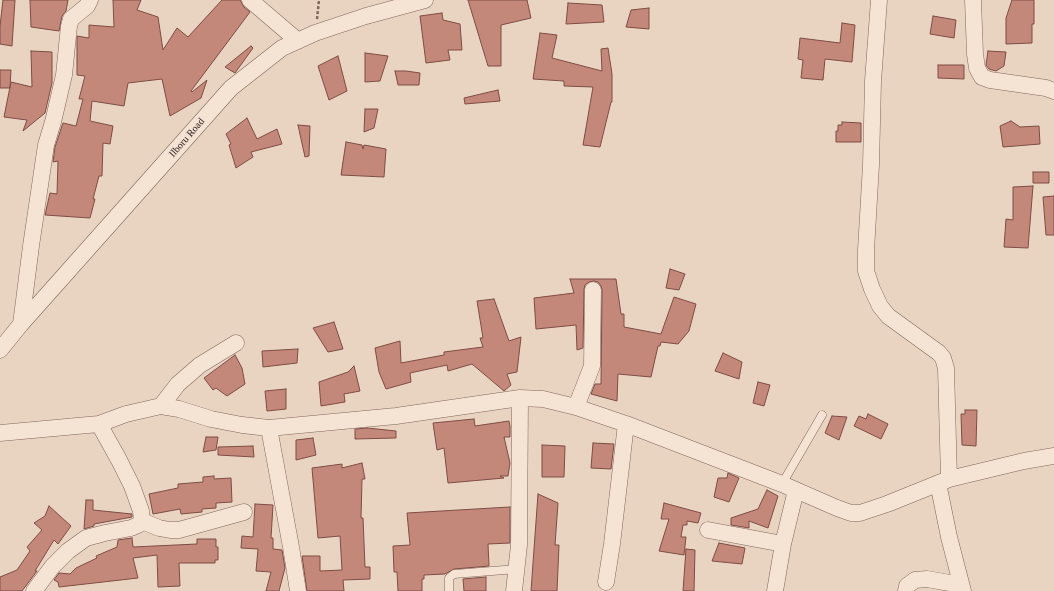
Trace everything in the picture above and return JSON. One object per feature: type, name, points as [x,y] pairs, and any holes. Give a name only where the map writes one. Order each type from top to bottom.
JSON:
[{"type":"street","points":[[21,324],[46,145],[64,75],[69,26],[71,19],[87,6],[90,0]]},
{"type":"street","points":[[250,0],[298,41]]},
{"type":"street","name":"Ilboru Road","points":[[0,350],[21,324],[231,88],[282,48],[314,33],[366,16],[425,0]]},
{"type":"street","points":[[879,0],[873,81],[866,271],[880,306],[888,316],[939,352],[943,358],[946,368],[943,481],[949,537],[962,588],[927,579],[915,580],[907,586],[906,591]]},
{"type":"street","points":[[973,0],[975,54],[977,68],[982,77],[990,80],[1046,88],[1054,91]]},
{"type":"street","points":[[576,407],[592,366],[593,290]]},
{"type":"street","points":[[160,406],[178,384],[200,365],[236,343]]},
{"type":"street","points":[[0,433],[99,424],[126,414],[160,406],[179,409],[212,419],[242,425],[269,428],[396,416],[520,398],[543,399],[576,407],[626,424],[789,487],[851,513],[860,513],[887,504],[943,481],[1054,456]]},
{"type":"street","points":[[514,591],[519,545],[520,398]]},
{"type":"street","points":[[99,424],[120,460],[132,486],[141,510],[142,521]]},
{"type":"street","points":[[606,582],[614,530],[626,424]]},
{"type":"street","points":[[269,428],[298,591]]},
{"type":"street","points":[[775,591],[783,544],[789,487]]},
{"type":"street","points":[[142,521],[159,528],[179,530],[244,512]]},
{"type":"street","points":[[34,591],[52,567],[86,538],[131,528],[138,525],[142,521]]},
{"type":"street","points":[[708,530],[783,544]]},
{"type":"lane","points":[[789,487],[822,415]]},
{"type":"lane","points":[[450,591],[449,578],[454,574],[517,569]]},
{"type":"building","points":[[3,0],[15,0],[12,46],[0,44],[0,26]]},
{"type":"building","points":[[30,0],[68,0],[66,11],[62,16],[59,31],[31,27]]},
{"type":"building","points":[[113,0],[141,0],[137,10],[158,17],[163,50],[177,28],[188,37],[222,0],[240,0],[244,7],[250,12],[191,91],[192,92],[207,80],[201,98],[170,116],[162,79],[128,83],[124,106],[92,101],[90,121],[113,126],[110,144],[103,143],[102,176],[99,176],[90,218],[45,215],[50,193],[57,194],[58,161],[53,162],[55,147],[63,123],[76,126],[83,99],[79,99],[85,76],[77,75],[77,36],[89,38],[89,25],[114,27]]},
{"type":"building","points":[[468,0],[527,0],[531,18],[501,25],[501,66],[488,66]]},
{"type":"building","points":[[1012,0],[1034,0],[1032,43],[1006,44],[1006,18]]},
{"type":"building","points":[[568,3],[602,5],[604,22],[566,24]]},
{"type":"building","points":[[649,8],[649,29],[626,27],[631,10]]},
{"type":"building","points":[[442,13],[443,20],[460,24],[462,50],[448,50],[450,60],[426,63],[420,16]]},
{"type":"building","points":[[933,16],[956,20],[954,38],[930,34]]},
{"type":"building","points":[[842,23],[855,25],[852,62],[825,59],[823,80],[801,78],[803,60],[798,59],[800,38],[840,43]]},
{"type":"building","points":[[540,33],[557,35],[552,58],[602,71],[601,49],[608,48],[612,74],[612,102],[600,147],[583,145],[593,87],[564,86],[564,81],[533,79]]},
{"type":"building","points":[[251,46],[253,48],[235,73],[225,67]]},
{"type":"building","points":[[31,51],[52,52],[52,83],[45,113],[23,131],[27,120],[4,117],[11,82],[32,87]]},
{"type":"building","points":[[988,51],[1006,52],[1004,66],[996,71],[989,69],[986,65]]},
{"type":"building","points":[[365,53],[388,56],[380,81],[365,82]]},
{"type":"building","points":[[338,56],[347,91],[329,100],[318,66]]},
{"type":"building","points":[[938,65],[964,65],[964,79],[938,78]]},
{"type":"building","points":[[0,70],[11,70],[10,88],[0,88]]},
{"type":"building","points":[[395,71],[420,73],[419,85],[398,85]]},
{"type":"building","points":[[498,90],[500,101],[465,104],[464,98]]},
{"type":"building","points":[[365,109],[378,109],[374,128],[364,132]]},
{"type":"building","points":[[247,118],[257,139],[277,129],[282,144],[251,152],[253,157],[236,168],[229,145],[231,144],[226,134]]},
{"type":"building","points":[[1011,121],[1020,127],[1039,126],[1040,144],[1003,147],[1000,126]]},
{"type":"building","points":[[842,122],[861,123],[861,142],[836,142],[836,131],[838,131],[838,125],[842,125]]},
{"type":"building","points":[[298,125],[310,126],[309,156],[305,157]]},
{"type":"building","points":[[346,142],[362,145],[363,149],[364,145],[386,149],[384,177],[341,175]]},
{"type":"building","points":[[1033,172],[1049,172],[1049,183],[1033,183]]},
{"type":"building","points":[[1033,186],[1028,248],[1004,247],[1006,219],[1013,220],[1013,187]]},
{"type":"building","points":[[1054,196],[1054,235],[1046,235],[1043,197]]},
{"type":"building","points":[[670,269],[685,274],[679,290],[666,288]]},
{"type":"building","points":[[570,279],[616,279],[621,314],[624,314],[624,327],[661,334],[674,297],[696,304],[689,331],[678,344],[661,342],[660,346],[658,346],[651,377],[618,374],[617,401],[591,394],[595,384],[601,384],[602,290],[598,282],[589,282],[585,285],[584,289],[583,348],[577,350],[576,325],[536,329],[534,298],[574,293]]},
{"type":"building","points":[[494,299],[509,341],[521,337],[517,372],[507,374],[511,385],[504,391],[472,364],[448,371],[447,365],[410,373],[411,382],[386,389],[379,372],[375,348],[400,341],[401,363],[444,355],[444,352],[483,347],[480,338],[483,338],[477,301]]},
{"type":"building","points":[[334,322],[343,349],[328,352],[313,328]]},
{"type":"building","points":[[298,349],[297,363],[263,367],[262,351]]},
{"type":"building","points":[[723,353],[742,362],[739,379],[715,371]]},
{"type":"building","points":[[235,355],[242,368],[245,384],[227,396],[216,388],[213,390],[204,378]]},
{"type":"building","points":[[354,366],[360,391],[344,394],[345,402],[321,406],[319,382],[348,372]]},
{"type":"building","points":[[758,382],[770,385],[764,406],[753,403]]},
{"type":"building","points":[[286,389],[286,409],[267,411],[265,391]]},
{"type":"building","points":[[965,410],[977,410],[976,446],[962,445],[961,414],[965,414]]},
{"type":"building","points":[[868,414],[888,424],[881,439],[854,426],[859,416],[866,419]]},
{"type":"building","points":[[832,416],[847,417],[839,440],[825,433]]},
{"type":"building","points":[[474,419],[475,426],[509,421],[510,437],[504,437],[510,463],[508,476],[500,476],[504,478],[448,483],[444,448],[437,450],[433,423]]},
{"type":"building","points":[[367,428],[396,431],[396,438],[355,439],[355,429]]},
{"type":"building","points":[[206,437],[218,437],[216,450],[203,452]]},
{"type":"building","points":[[313,438],[316,455],[296,460],[296,440]]},
{"type":"building","points":[[593,443],[614,444],[611,469],[591,468]]},
{"type":"building","points":[[542,445],[565,446],[564,477],[542,477]]},
{"type":"building","points":[[253,446],[254,457],[218,455],[218,447]]},
{"type":"building","points":[[362,463],[365,479],[362,479],[361,518],[363,518],[365,567],[370,567],[370,579],[343,580],[344,591],[307,591],[302,556],[320,556],[320,571],[342,570],[340,536],[318,538],[312,468],[342,464],[342,468]]},
{"type":"building","points":[[728,473],[739,478],[729,502],[714,497],[718,478],[727,478]]},
{"type":"building","points":[[214,476],[214,479],[231,478],[232,502],[216,503],[216,508],[202,509],[202,512],[181,514],[180,509],[153,514],[149,494],[178,488],[178,484],[203,482],[203,477]]},
{"type":"building","points":[[767,490],[778,496],[768,528],[749,521],[749,528],[731,525],[731,518],[758,509]]},
{"type":"building","points":[[538,494],[558,503],[555,545],[559,545],[557,591],[531,591]]},
{"type":"building","points":[[86,500],[93,500],[93,510],[132,514],[132,517],[94,524],[94,526],[84,529]]},
{"type":"building","points":[[664,503],[701,513],[698,523],[687,521],[687,525],[683,525],[681,537],[686,537],[684,555],[659,551],[669,519],[661,519]]},
{"type":"building","points":[[255,504],[273,505],[271,538],[273,538],[273,549],[282,550],[285,568],[279,591],[266,591],[271,572],[256,571],[258,549],[241,548],[242,536],[253,537]]},
{"type":"building","points":[[49,506],[71,526],[58,544],[54,540],[35,571],[37,571],[22,591],[0,591],[0,577],[17,570],[30,551],[27,547],[42,530],[34,523],[45,516]]},
{"type":"building","points":[[510,507],[510,543],[488,544],[489,566],[454,569],[445,574],[424,575],[424,579],[422,579],[422,591],[398,591],[397,572],[394,572],[393,546],[410,545],[407,513]]},
{"type":"building","points":[[132,538],[133,547],[197,544],[197,539],[216,539],[216,547],[218,547],[218,560],[215,560],[215,563],[179,563],[180,586],[158,587],[157,555],[133,558],[138,578],[59,587],[58,582],[54,580],[59,573],[70,574],[76,568],[97,558],[96,556],[117,547],[118,540]]},
{"type":"building","points":[[719,543],[745,548],[742,564],[712,561]]},
{"type":"building","points":[[686,549],[695,550],[694,591],[683,591]]},
{"type":"building","points":[[486,577],[486,591],[464,591],[463,579]]}]
